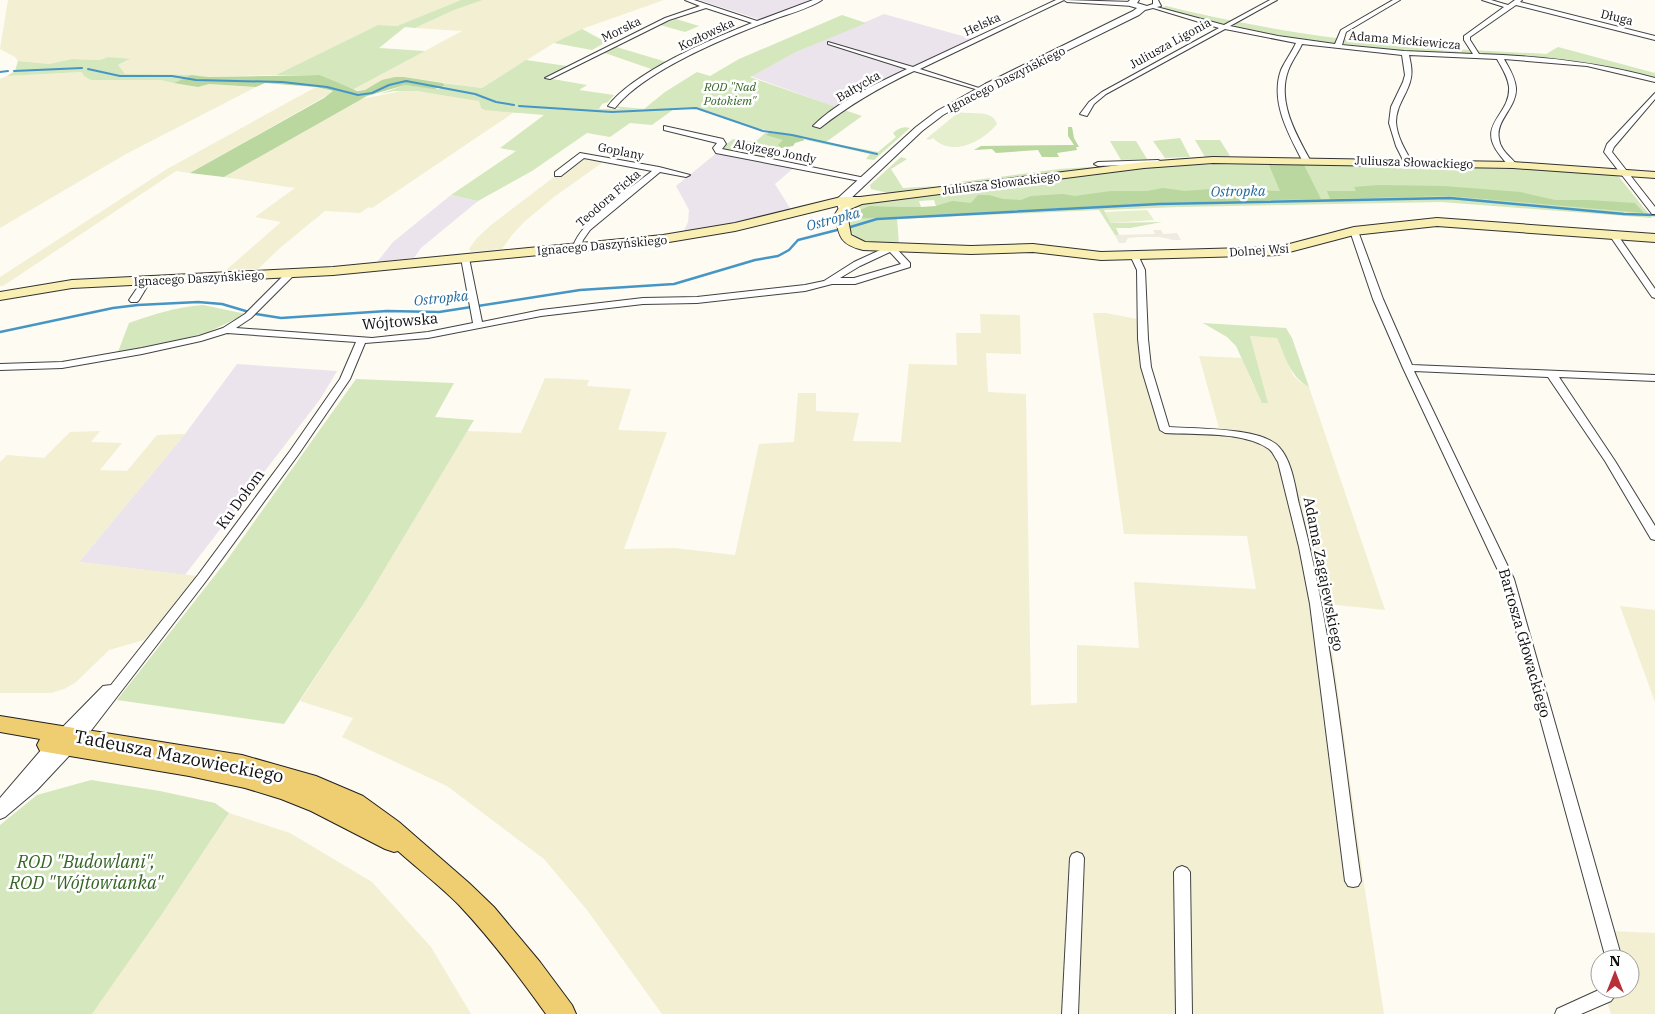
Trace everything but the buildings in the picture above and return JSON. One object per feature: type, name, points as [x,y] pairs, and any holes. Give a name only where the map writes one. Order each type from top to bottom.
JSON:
[{"type":"main road","name":"Juliusza Słowackiego","points":[[842,216],[860,201],[1172,162],[1306,160],[1408,162],[1512,165],[1655,175]]},
{"type":"main road","name":"Ignacego Daszyńskiego","points":[[0,296],[72,284],[290,274],[693,235],[810,209],[831,211],[842,216]]},
{"type":"main road","points":[[842,216],[853,242]]},
{"type":"main road","name":"Dolnej Wsi","points":[[853,242],[863,246],[891,248],[971,250],[1033,248],[1089,256],[1278,251],[1354,231],[1447,222],[1655,238]]},
{"type":"main road","name":"Tadeusza Mazowieckiego","points":[[0,724],[65,741],[272,787],[343,814],[423,858],[473,903],[526,964],[562,1014]]},
{"type":"main road","name":"Tadeusza Mazowieckiego","points":[[0,736],[65,741]]},
{"type":"main road","name":"Tadeusza Mazowieckiego","points":[[526,964],[554,1014]]},
{"type":"street","points":[[688,0],[757,22]]},
{"type":"street","name":"Kozłowska","points":[[612,106],[619,96],[670,63],[757,22],[819,0]]},
{"type":"street","name":"Helska","points":[[913,69],[1062,0]]},
{"type":"street","points":[[1067,0],[1137,4],[1156,2]]},
{"type":"street","name":"Juliusza Ligonia","points":[[1084,114],[1092,103],[1104,93],[1274,0]]},
{"type":"street","points":[[1338,46],[1344,31],[1397,0]]},
{"type":"street","points":[[1484,0],[1509,7]]},
{"type":"street","points":[[1478,57],[1467,40],[1467,36],[1517,1]]},
{"type":"street","name":"Długa","points":[[1517,1],[1655,38]]},
{"type":"street","name":"Adama Mickiewicza","points":[[1156,2],[1180,16],[1224,27],[1338,46],[1405,53],[1575,62],[1615,69],[1655,80]]},
{"type":"street","name":"Ignacego Daszyńskiego","points":[[842,216],[863,183],[919,129],[940,113],[980,90],[1136,13],[1137,4]]},
{"type":"street","name":"Morska","points":[[548,78],[667,19],[705,6]]},
{"type":"street","points":[[1301,40],[1283,74],[1282,101],[1286,120],[1306,160]]},
{"type":"street","name":"Bałtycka","points":[[830,43],[980,90]]},
{"type":"street","points":[[1405,53],[1409,79],[1396,106],[1393,119],[1398,141],[1408,162]]},
{"type":"street","points":[[1500,58],[1510,73],[1513,92],[1509,105],[1497,126],[1495,138],[1498,147],[1512,165]]},
{"type":"street","name":"Bałtycka","points":[[817,126],[842,107],[913,69]]},
{"type":"street","points":[[1654,211],[1610,156],[1608,149],[1655,95]]},
{"type":"street","name":"Alojzego Jondy","points":[[666,128],[720,141],[722,144],[717,148],[719,152],[863,183]]},
{"type":"street","name":"Goplany","points":[[558,174],[582,155],[686,174]]},
{"type":"street","name":"Juliusza Słowackiego","points":[[1098,164],[1172,162]]},
{"type":"street","name":"Teodora Ficka","points":[[578,247],[579,240],[587,228],[659,169]]},
{"type":"street","points":[[863,183],[866,194],[888,198]]},
{"type":"street","name":"Bartosza Głowackiego","points":[[1354,231],[1378,298],[1408,368],[1508,579],[1611,949]]},
{"type":"street","points":[[1614,236],[1655,295]]},
{"type":"street","points":[[853,242],[862,256],[857,264]]},
{"type":"street","points":[[831,281],[855,280],[907,265],[891,248]]},
{"type":"street","name":"Wójtowska","points":[[0,367],[62,365],[142,351],[226,330],[362,340],[428,335],[541,313],[643,301],[696,300],[748,295],[821,285],[831,281],[857,264],[891,248]]},
{"type":"street","name":"Adama Zagajewskiego","points":[[1134,255],[1141,270],[1143,338],[1146,367],[1165,430],[1236,434],[1258,439],[1275,448],[1283,462],[1305,547],[1316,604],[1353,880]]},
{"type":"street","points":[[465,258],[472,303],[478,326]]},
{"type":"street","points":[[226,330],[248,316],[290,274]]},
{"type":"street","points":[[134,300],[147,280]]},
{"type":"street","name":"Ku Dołom","points":[[0,808],[65,741],[130,669],[202,578],[294,453],[345,379],[362,340]]},
{"type":"street","points":[[1408,368],[1655,378]]},
{"type":"street","points":[[1551,373],[1610,461],[1655,536]]},
{"type":"street","name":"Ku Dołom","points":[[0,813],[32,786],[65,741]]},
{"type":"street","points":[[1070,1014],[1076,858]]},
{"type":"street","points":[[1182,872],[1184,1014]]},
{"type":"street","points":[[1563,1014],[1598,999]]},
{"type":"shaded area","points":[[8,0],[461,0],[397,26],[378,25],[276,75],[208,77],[125,74],[118,65],[129,60],[108,57],[100,60],[72,59],[49,64],[18,61],[15,57],[0,49]]},
{"type":"shaded area","points":[[483,0],[664,0],[582,29],[554,43],[482,88],[404,77],[387,79],[365,90],[352,90],[462,31],[415,28],[454,10]]},
{"type":"shaded area","points":[[699,0],[814,0],[761,20]]},
{"type":"shaded area","points":[[884,14],[973,39],[907,70],[838,108],[750,76],[796,52]]},
{"type":"shaded area","points":[[82,72],[91,80],[161,80],[198,87],[209,84],[256,87],[126,154],[0,228],[0,79],[7,76]]},
{"type":"shaded area","points":[[316,87],[333,92],[190,173],[176,171],[3,286],[0,286],[0,277],[167,169]]},
{"type":"shaded area","points":[[407,90],[471,98],[479,101],[481,108],[484,110],[522,112],[513,113],[372,208],[369,207],[360,213],[325,211],[281,247],[258,269],[225,271],[281,222],[255,217],[295,188],[224,177],[361,99]]},
{"type":"shaded area","points":[[719,151],[796,166],[775,184],[793,213],[681,237],[688,222],[689,210],[676,186]]},
{"type":"shaded area","points":[[583,155],[606,160],[554,197],[524,222],[502,249],[471,252],[469,249],[476,239],[491,225]]},
{"type":"shaded area","points":[[451,195],[478,201],[421,248],[414,258],[377,262],[393,242]]},
{"type":"shaded area","points":[[1153,230],[1161,230],[1163,234],[1177,233],[1181,240],[1139,237],[1128,238],[1125,243],[1119,243],[1115,235],[1155,234]]},
{"type":"shaded area","points":[[1093,313],[1106,313],[1142,320],[1146,364],[1164,427],[1219,428],[1199,356],[1242,358],[1254,387],[1249,336],[1277,338],[1293,375],[1309,387],[1385,610],[1326,604],[1364,884],[1384,1014],[662,1014],[587,910],[544,859],[447,786],[342,737],[353,718],[300,701],[366,600],[467,431],[521,433],[545,378],[589,380],[587,386],[631,389],[618,430],[667,432],[624,549],[674,548],[735,555],[759,444],[794,442],[798,393],[816,393],[816,411],[859,413],[853,441],[901,442],[909,364],[957,365],[956,333],[981,333],[980,314],[1020,315],[1021,354],[986,353],[988,392],[1026,394],[1031,705],[1077,703],[1077,645],[1139,648],[1134,582],[1256,589],[1247,536],[1124,534]]},
{"type":"shaded area","points":[[237,364],[337,371],[321,398],[185,575],[79,562],[185,434]]},
{"type":"shaded area","points":[[100,431],[91,442],[122,443],[100,470],[127,471],[157,435],[185,434],[79,562],[197,576],[164,620],[144,640],[109,650],[75,683],[51,693],[0,693],[0,462],[7,455],[44,458],[70,432]]},
{"type":"shaded area","points":[[1620,606],[1655,610],[1655,702]]},
{"type":"shaded area","points":[[229,813],[290,833],[372,882],[431,947],[471,1014],[92,1014],[162,914]]},
{"type":"shaded area","points":[[1609,931],[1655,933],[1655,1014],[1611,1014],[1606,999],[1640,999],[1640,949],[1612,949]]},
{"type":"green space","points":[[461,0],[483,0],[454,10],[415,28],[405,27],[379,48],[425,51],[352,90],[320,75],[276,75],[378,25],[397,26]]},
{"type":"green space","points":[[1166,6],[1272,28],[1325,37],[1379,43],[1546,54],[1558,47],[1655,73],[1655,78],[1607,66],[1577,61],[1404,51],[1300,39],[1185,16],[1162,7]]},
{"type":"green space","name":"ROD \"Nad Potokiem\"","points":[[842,15],[866,23],[796,52],[750,77],[862,116],[826,142],[878,152],[896,137],[893,133],[895,131],[903,127],[910,128],[874,160],[866,159],[870,154],[806,140],[807,138],[756,128],[696,108],[672,109],[674,109],[652,125],[630,123],[610,137],[587,133],[532,171],[478,201],[451,195],[516,151],[500,148],[544,115],[484,110],[481,108],[479,101],[417,91],[394,91],[380,94],[405,85],[439,89],[444,87],[443,83],[482,88],[526,60],[567,66],[547,78],[587,85],[579,90],[614,95],[608,102],[602,104],[599,109],[621,109],[612,106],[644,109],[665,92],[697,72],[710,76],[739,59]]},
{"type":"green space","points":[[676,19],[699,26],[685,32],[660,25]]},
{"type":"green space","points":[[582,29],[606,42],[592,50],[554,43]]},
{"type":"green space","points":[[613,46],[670,63],[657,71],[602,52]]},
{"type":"green space","points":[[108,57],[130,59],[118,65],[125,74],[191,75],[174,83],[161,80],[91,80],[84,76],[82,72],[7,76],[15,71],[18,61],[49,64],[72,59],[100,60]]},
{"type":"green space","points":[[191,75],[208,77],[320,75],[357,91],[365,90],[382,80],[395,77],[443,83],[445,86],[434,89],[405,85],[367,96],[224,177],[190,173],[324,98],[333,91],[316,87],[265,83],[256,87],[209,84],[198,87],[174,83]]},
{"type":"green space","points":[[959,112],[986,114],[995,119],[997,124],[976,141],[958,147],[949,147],[933,138],[930,140],[926,139]]},
{"type":"green space","points":[[960,116],[965,116],[938,137],[965,144],[953,145],[939,140],[937,135]]},
{"type":"green space","points":[[1068,127],[1072,127],[1074,138],[1079,147],[1076,147],[1077,150],[1057,153],[1059,157],[1042,157],[1038,150],[996,153],[992,149],[974,150],[981,146],[1074,145],[1068,136]]},
{"type":"green space","points":[[983,129],[987,130],[976,139],[965,144]]},
{"type":"green space","points":[[769,132],[798,136],[805,140],[795,143],[793,146],[781,148],[778,145],[783,140],[766,135]]},
{"type":"green space","points":[[765,133],[789,137],[767,158],[720,149],[733,139],[755,142]]},
{"type":"green space","points":[[1180,138],[1190,157],[1165,158],[1153,141]]},
{"type":"green space","points":[[1195,140],[1220,140],[1230,156],[1205,157]]},
{"type":"green space","points":[[1110,141],[1136,141],[1147,159],[1121,160]]},
{"type":"green space","points":[[901,157],[907,159],[891,169],[903,188],[937,186],[888,193],[871,189],[870,185]]},
{"type":"green space","points":[[1308,163],[1514,169],[1615,175],[1619,177],[1652,218],[1441,202],[1179,207],[1104,210],[1111,223],[1162,222],[1130,228],[1116,228],[1119,235],[1115,235],[1099,210],[897,219],[899,244],[862,242],[851,232],[849,216],[944,210],[936,206],[934,200],[919,201],[921,207],[869,206],[849,214],[847,209],[856,205],[1167,165]]},
{"type":"green space","points":[[1269,165],[1304,165],[1321,199],[1156,203],[852,219],[849,214],[869,206],[921,207],[936,206],[952,201],[971,203],[978,195],[1021,200],[1031,196],[1063,194],[1075,196],[1111,191],[1147,191],[1163,188],[1185,191],[1210,189],[1280,191]]},
{"type":"green space","points":[[1094,167],[1092,170],[981,184],[960,182],[1059,169]]},
{"type":"green space","points":[[1379,185],[1444,186],[1520,192],[1555,200],[1635,203],[1644,213],[1448,196],[1330,199],[1327,191],[1356,191],[1354,187]]},
{"type":"green space","points":[[1147,210],[1154,220],[1111,223],[1105,212]]},
{"type":"green space","points":[[203,305],[246,314],[208,332],[176,341],[118,352],[129,323],[165,311]]},
{"type":"green space","points":[[1203,323],[1286,328],[1292,338],[1309,387],[1302,383],[1293,372],[1277,338],[1250,336],[1268,403],[1262,403],[1236,346],[1227,337]]},
{"type":"green space","points":[[356,379],[454,383],[435,417],[474,420],[366,600],[284,724],[117,700],[227,560]]},
{"type":"green space","name":"ROD \"Budowlani\", ROD \"Wójtowianka\"","points":[[91,780],[160,791],[215,803],[229,813],[162,914],[92,1014],[0,1014],[0,825],[37,795]]},
{"type":"waterway","points":[[14,71],[82,68]]},
{"type":"waterway","points":[[88,69],[120,76],[172,76],[196,80],[282,82],[327,87],[358,95],[372,93],[389,85],[406,81],[475,94],[496,102],[514,105]]},
{"type":"waterway","points":[[0,72],[8,71]]},
{"type":"waterway","points":[[519,106],[612,112],[696,108],[763,131],[792,135],[877,154]]},
{"type":"waterway","name":"Ostropka","points":[[847,228],[877,219],[1159,204],[1450,198],[1624,214],[1655,215]]},
{"type":"waterway","name":"Ostropka","points":[[0,332],[113,308],[138,305],[198,302],[222,304],[256,314],[281,318],[387,311],[439,312],[580,290],[674,284],[755,260],[778,256],[789,250],[798,240],[841,229]]}]
